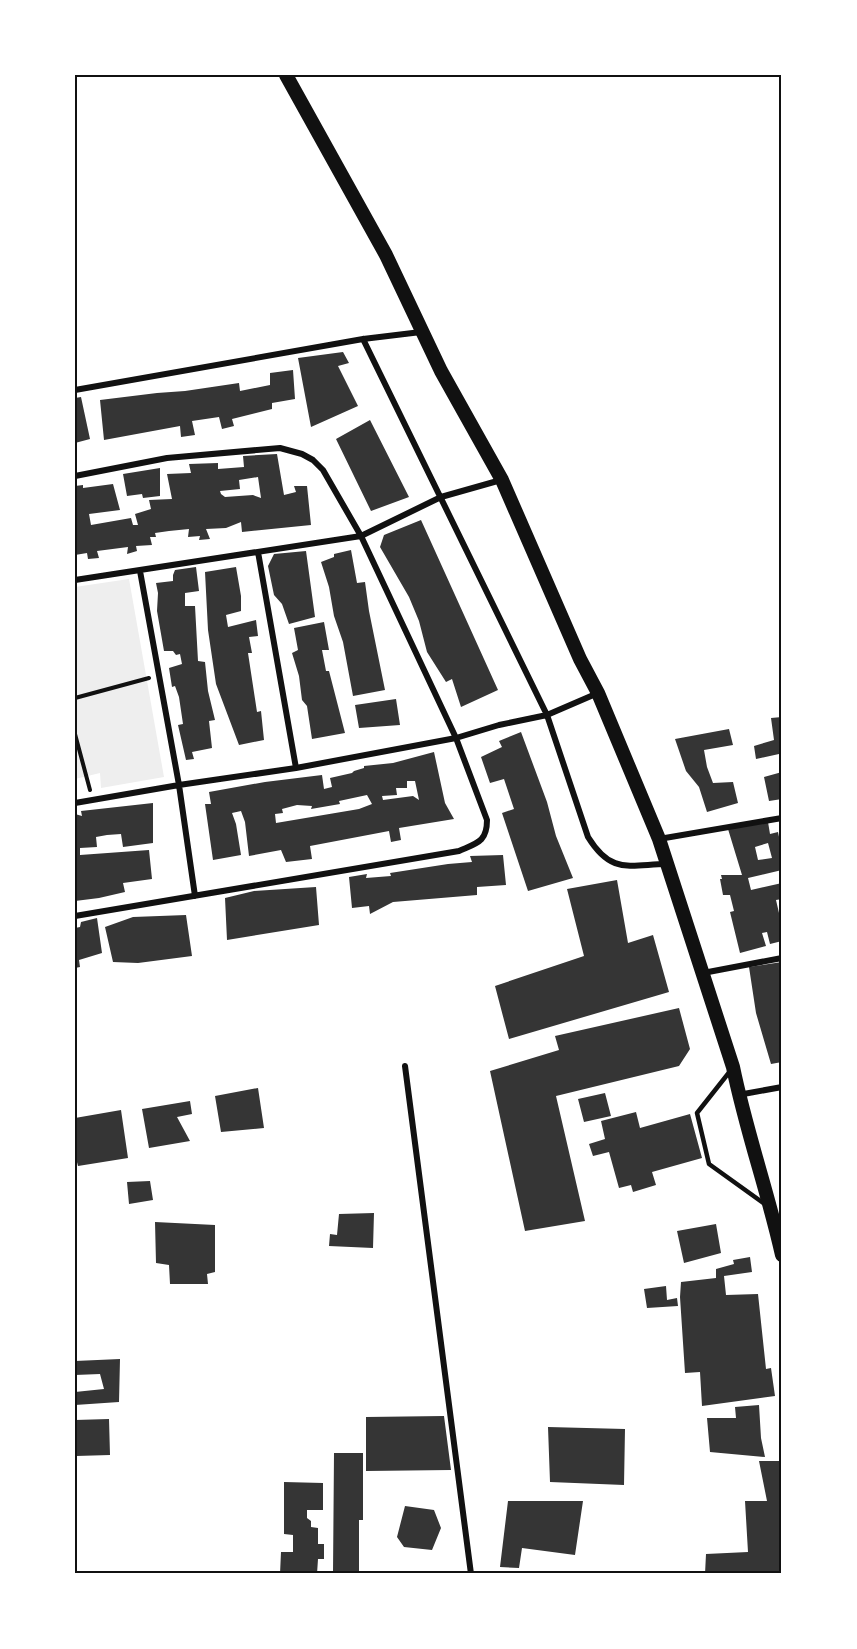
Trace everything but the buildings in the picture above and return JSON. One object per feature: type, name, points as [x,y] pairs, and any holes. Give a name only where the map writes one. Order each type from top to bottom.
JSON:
[{"type":"main road","points":[[286,75],[386,255],[421,332],[502,480],[580,659],[598,693],[668,864],[733,1067],[738,1095],[772,1209],[782,1255]]},
{"type":"street","points":[[75,390],[363,339],[421,332]]},
{"type":"street","points":[[363,339],[547,715],[588,837],[598,853],[606,860],[621,866],[668,864]]},
{"type":"street","points":[[75,476],[167,458],[280,448],[302,453],[313,460],[323,470],[361,537],[456,738],[488,820],[488,832],[480,842],[459,851],[75,916]]},
{"type":"street","points":[[75,580],[361,537],[441,497],[502,480]]},
{"type":"street","points":[[258,552],[296,768]]},
{"type":"street","points":[[140,571],[179,785],[195,896]]},
{"type":"street","points":[[75,803],[296,768],[456,738],[499,725],[547,715],[598,693]]},
{"type":"street","points":[[659,839],[782,818]]},
{"type":"street","points":[[703,973],[782,958]]},
{"type":"street","points":[[405,1066],[471,1574]]},
{"type":"street","points":[[738,1095],[782,1087]]},
{"type":"lane","points":[[733,1067],[697,1113],[709,1164],[772,1209]]},
{"type":"path","points":[[75,698],[159,675]]},
{"type":"path","points":[[75,734],[93,800]]},
{"type":"shaded area","points":[[129,579],[164,777],[101,788],[100,773],[75,779],[75,587]]}]
